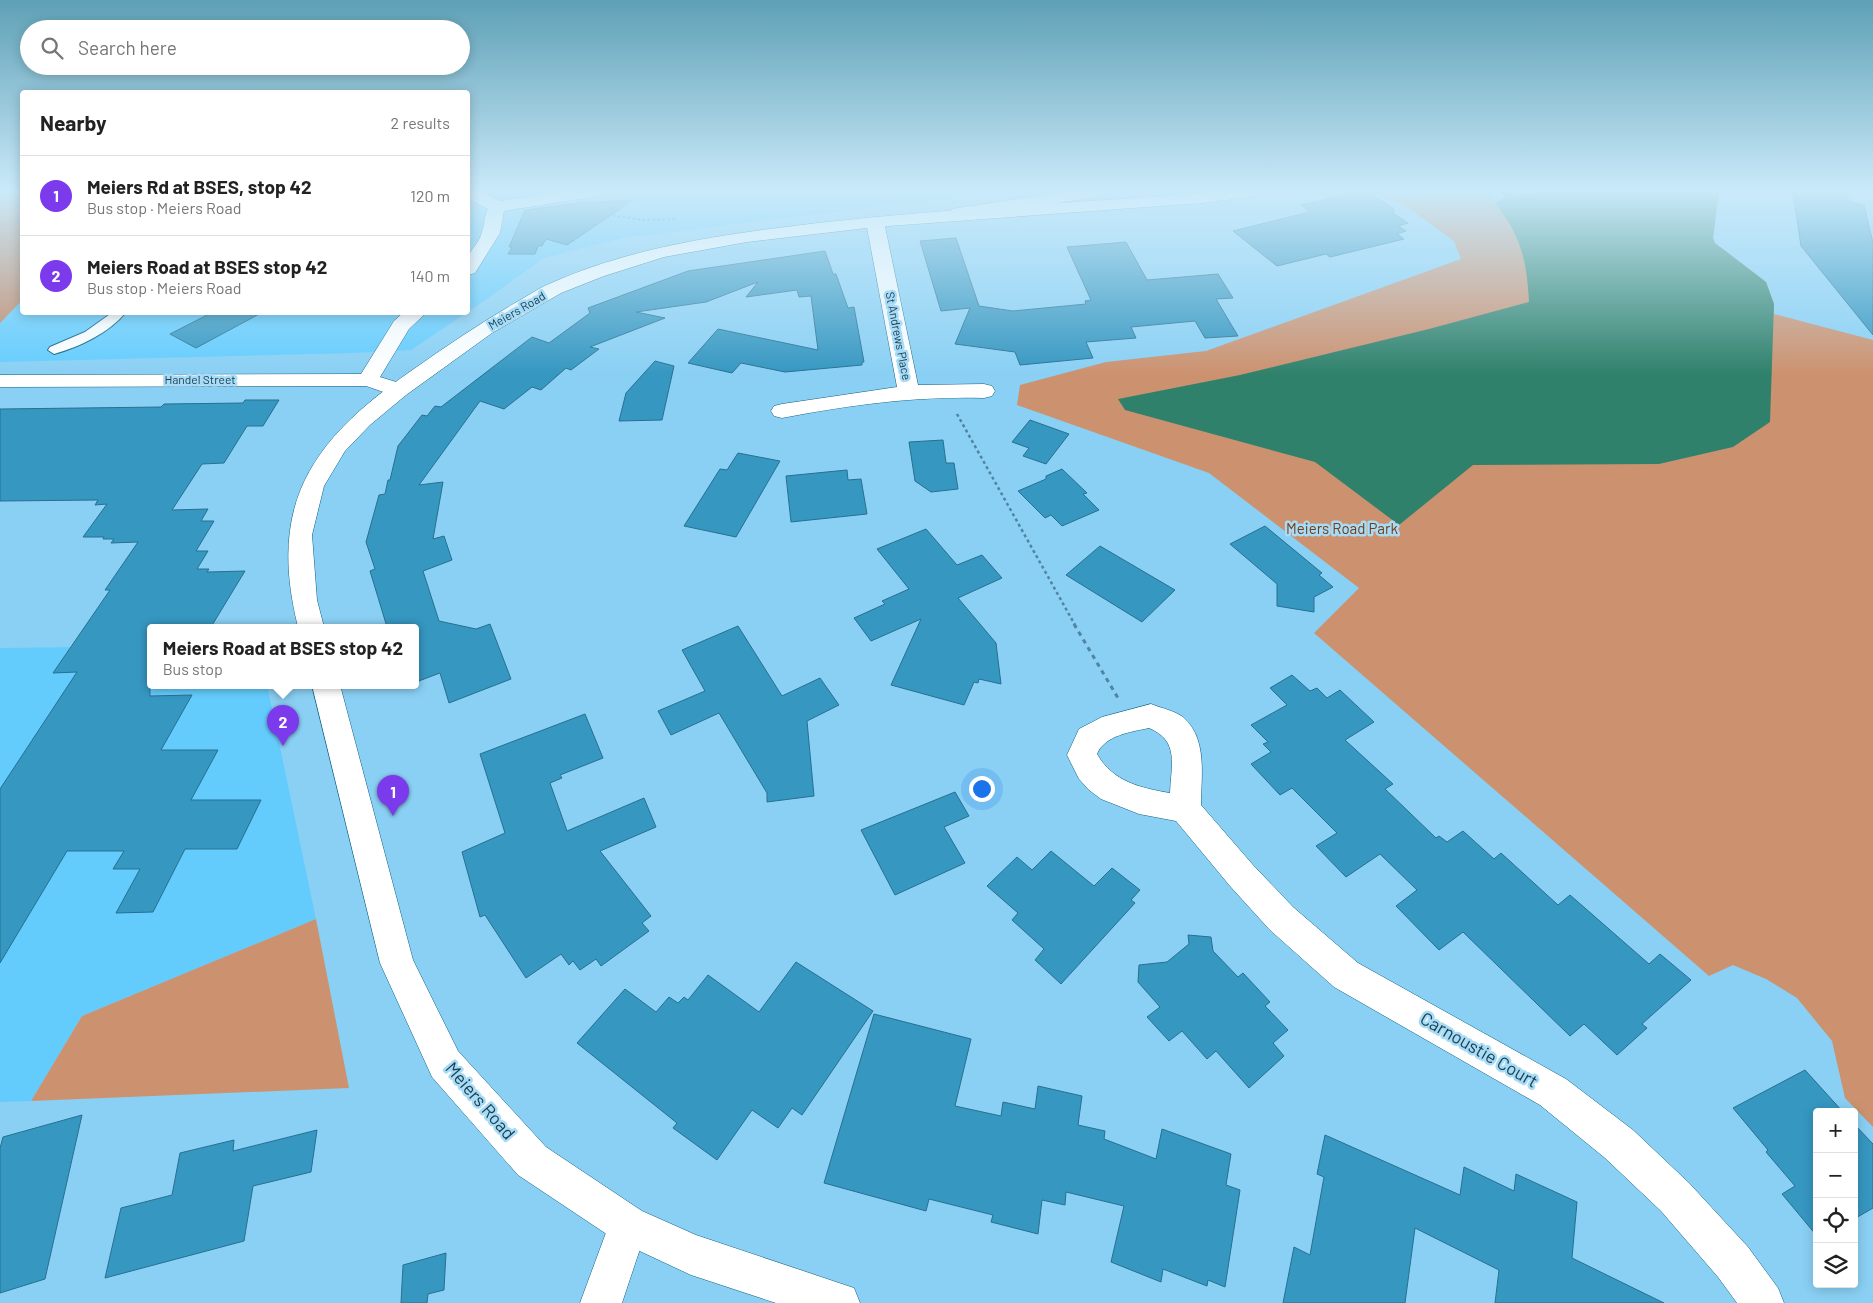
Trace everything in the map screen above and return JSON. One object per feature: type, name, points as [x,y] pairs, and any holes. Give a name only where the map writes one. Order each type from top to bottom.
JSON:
[{"type":"street","points":[[470,266],[478,253]]},
{"type":"street","name":"Meiers Road","points":[[310,624],[304,600],[300,535],[312,486],[336,447],[362,420],[398,390],[485,329],[554,289],[597,272],[658,253]]},
{"type":"street","name":"St Andrews Place","points":[[881,253],[909,392]]},
{"type":"street","points":[[368,380],[401,325],[413,315]]},
{"type":"street","name":"Handel Street","points":[[0,381],[368,380],[398,390]]},
{"type":"street","name":"St Andrews Place","points":[[782,411],[825,402],[909,392],[944,389],[984,391]]},
{"type":"street","name":"Meiers Road","points":[[327,689],[397,963],[445,1064],[532,1161],[628,1225],[691,1254],[839,1303]]},
{"type":"street","name":"Carnoustie Court","points":[[1185,809],[1222,855],[1264,901],[1317,953],[1346,975],[1553,1092],[1620,1144],[1675,1197],[1733,1262],[1763,1303]]},
{"type":"street","points":[[601,1303],[628,1225]]},
{"type":"lane","points":[[54,350],[76,342],[117,315]]},
{"type":"path","points":[[956,412],[1092,656],[1118,699]]},
{"type":"shaded area","points":[[0,253],[20,253],[20,302],[0,323]]},
{"type":"shaded area","points":[[470,253],[565,253],[544,258],[470,311]]},
{"type":"shaded area","points":[[1522,253],[1728,253],[1766,282],[1774,304],[1770,422],[1733,447],[1659,464],[1473,465],[1399,525],[1315,462],[1125,410],[1118,399],[1240,375],[1429,329],[1529,302]]},
{"type":"shaded area","points":[[20,302],[20,315],[463,315],[411,350],[0,362],[0,323]]},
{"type":"shaded area","points":[[147,646],[147,689],[268,689],[316,919],[82,1016],[31,1101],[0,1102],[0,648]]},
{"type":"green space","points":[[0,253],[20,253],[20,302],[0,323]]},
{"type":"green space","name":"Meiers Road Park","points":[[1459,253],[1728,253],[1766,282],[1774,304],[1774,314],[1873,340],[1873,1127],[1858,1111],[1858,1108],[1855,1108],[1845,1098],[1832,1041],[1797,998],[1766,979],[1733,965],[1709,976],[1314,633],[1359,588],[1209,473],[1017,405],[1020,385],[1106,362],[1206,351],[1461,259]]},
{"type":"green space","points":[[316,919],[349,1088],[31,1101],[82,1016]]},
{"type":"building","points":[[509,253],[535,253],[535,254]]},
{"type":"building","points":[[813,253],[826,253],[833,274],[836,274],[848,308],[854,307],[864,362],[862,362],[862,365],[785,372],[741,363],[732,373],[688,363],[718,329],[818,350],[811,296],[799,297],[797,290],[746,297],[758,282],[706,302],[636,312],[665,318],[590,347],[599,349],[571,370],[566,368],[541,390],[532,387],[504,409],[480,401],[419,485],[443,482],[433,539],[444,536],[452,560],[423,571],[439,621],[476,629],[490,624],[511,679],[449,703],[440,673],[419,681],[419,624],[386,624],[370,571],[375,569],[366,542],[379,495],[385,494],[388,480],[390,480],[398,446],[422,415],[427,416],[435,406],[441,407],[532,337],[549,343],[590,313],[588,308],[688,271]]},
{"type":"building","points":[[924,253],[961,253],[979,306],[1013,311],[1086,304],[1085,301],[1091,300],[1070,253],[1132,253],[1147,280],[1218,274],[1233,298],[1216,299],[1238,336],[1205,338],[1195,321],[1131,327],[1136,338],[1086,342],[1093,358],[1020,365],[1015,352],[955,344],[970,308],[941,311]]},
{"type":"building","points":[[1260,253],[1347,253],[1330,257],[1326,254],[1277,266]]},
{"type":"building","points":[[1807,253],[1873,253],[1873,335]]},
{"type":"building","points":[[207,315],[257,315],[196,348],[170,334]]},
{"type":"building","points":[[655,361],[674,366],[662,420],[619,421],[626,393]]},
{"type":"building","points":[[245,400],[279,400],[263,426],[247,426],[224,463],[202,464],[172,510],[208,509],[201,521],[214,521],[196,551],[208,551],[197,569],[209,569],[207,572],[245,571],[213,624],[147,624],[147,689],[150,689],[150,696],[192,695],[161,750],[218,750],[191,800],[261,800],[237,849],[185,849],[153,912],[116,913],[140,869],[113,869],[124,851],[67,851],[0,963],[0,789],[77,672],[53,673],[110,590],[105,590],[138,542],[111,543],[114,539],[83,537],[107,504],[95,505],[98,500],[0,501],[0,409],[161,407],[164,404],[243,403]]},
{"type":"building","points":[[1030,420],[1069,434],[1046,464],[1023,456],[1029,448],[1012,442]]},
{"type":"building","points":[[943,440],[946,463],[954,463],[958,489],[931,492],[915,481],[909,442]]},
{"type":"building","points":[[738,453],[780,461],[736,537],[684,526],[720,469],[727,470]]},
{"type":"building","points":[[1062,469],[1087,493],[1083,494],[1099,510],[1062,526],[1051,515],[1045,518],[1018,491],[1046,479],[1046,476]]},
{"type":"building","points":[[847,470],[848,480],[861,479],[867,514],[791,522],[786,476]]},
{"type":"building","points":[[1265,526],[1322,573],[1319,575],[1333,587],[1314,597],[1314,612],[1277,606],[1277,584],[1230,544]]},
{"type":"building","points":[[926,529],[957,565],[982,555],[1002,578],[958,598],[996,643],[1001,684],[979,679],[978,683],[974,682],[964,705],[891,685],[921,619],[871,641],[854,618],[885,604],[882,601],[909,589],[877,549]]},
{"type":"building","points":[[1100,546],[1175,590],[1142,622],[1066,575]]},
{"type":"building","points":[[738,626],[782,696],[820,678],[839,705],[807,721],[814,796],[767,802],[767,793],[719,713],[671,735],[658,711],[705,691],[682,650]]},
{"type":"building","points":[[1292,675],[1310,691],[1317,688],[1327,698],[1340,690],[1374,722],[1345,740],[1393,784],[1385,789],[1436,838],[1439,836],[1447,842],[1463,831],[1494,859],[1501,853],[1558,905],[1570,895],[1649,964],[1660,954],[1691,980],[1642,1024],[1647,1028],[1617,1055],[1584,1024],[1570,1036],[1463,932],[1439,950],[1396,906],[1417,890],[1380,854],[1346,877],[1316,846],[1337,833],[1292,788],[1280,795],[1251,764],[1271,752],[1263,744],[1268,742],[1251,725],[1287,705],[1270,688]]},
{"type":"building","points":[[585,714],[603,758],[560,775],[562,778],[550,783],[567,831],[644,798],[656,827],[600,851],[651,916],[642,923],[649,931],[601,966],[596,959],[580,970],[573,961],[569,965],[561,954],[526,978],[485,915],[480,917],[462,852],[505,833],[480,754]]},
{"type":"building","points":[[955,792],[969,816],[944,827],[965,863],[895,895],[861,830]]},
{"type":"building","points":[[1051,851],[1094,886],[1112,868],[1140,890],[1131,900],[1135,903],[1061,984],[1035,960],[1044,949],[1012,920],[1018,913],[987,886],[1017,857],[1032,870]]},
{"type":"building","points":[[1188,935],[1211,937],[1213,951],[1238,977],[1243,973],[1270,1002],[1265,1006],[1288,1030],[1273,1043],[1284,1056],[1249,1088],[1216,1051],[1207,1059],[1182,1031],[1169,1041],[1147,1017],[1160,1007],[1138,982],[1139,965],[1167,962],[1189,944]]},
{"type":"building","points":[[796,962],[873,1011],[802,1115],[792,1108],[778,1128],[752,1110],[717,1160],[673,1128],[677,1123],[577,1043],[625,989],[656,1012],[669,997],[678,1003],[684,997],[688,1000],[708,975],[759,1012]]},
{"type":"building","points":[[874,1014],[971,1039],[955,1106],[1001,1116],[1003,1102],[1035,1109],[1038,1086],[1082,1096],[1078,1125],[1105,1131],[1104,1139],[1156,1159],[1162,1129],[1231,1154],[1226,1185],[1240,1190],[1225,1287],[1208,1280],[1207,1286],[1163,1269],[1161,1282],[1111,1262],[1124,1206],[1066,1192],[1065,1205],[1042,1200],[1038,1234],[991,1222],[993,1215],[929,1199],[926,1211],[824,1183]]},
{"type":"building","points":[[1805,1070],[1839,1108],[1813,1108],[1813,1231],[1782,1194],[1795,1186],[1766,1152],[1768,1150],[1733,1108]]},
{"type":"building","points":[[82,1115],[45,1279],[0,1293],[0,1148],[3,1137]]},
{"type":"building","points":[[1858,1128],[1873,1144],[1873,1208],[1858,1217]]},
{"type":"building","points":[[317,1130],[311,1172],[253,1186],[244,1241],[105,1278],[121,1208],[172,1195],[180,1153],[234,1140],[233,1151]]},
{"type":"building","points":[[1325,1135],[1460,1195],[1464,1167],[1514,1191],[1516,1174],[1577,1202],[1572,1258],[1664,1303],[1495,1303],[1499,1270],[1415,1228],[1405,1303],[1283,1303],[1294,1247],[1310,1255],[1324,1177],[1317,1174]]},
{"type":"building","points":[[446,1253],[444,1290],[428,1294],[427,1303],[401,1303],[403,1265]]},
{"type":"place","name":"Meiers Road at BSES stop 42","points":[[283,746]]},
{"type":"place","name":"Meiers Rd at BSES, stop 42","points":[[393,816]]}]
